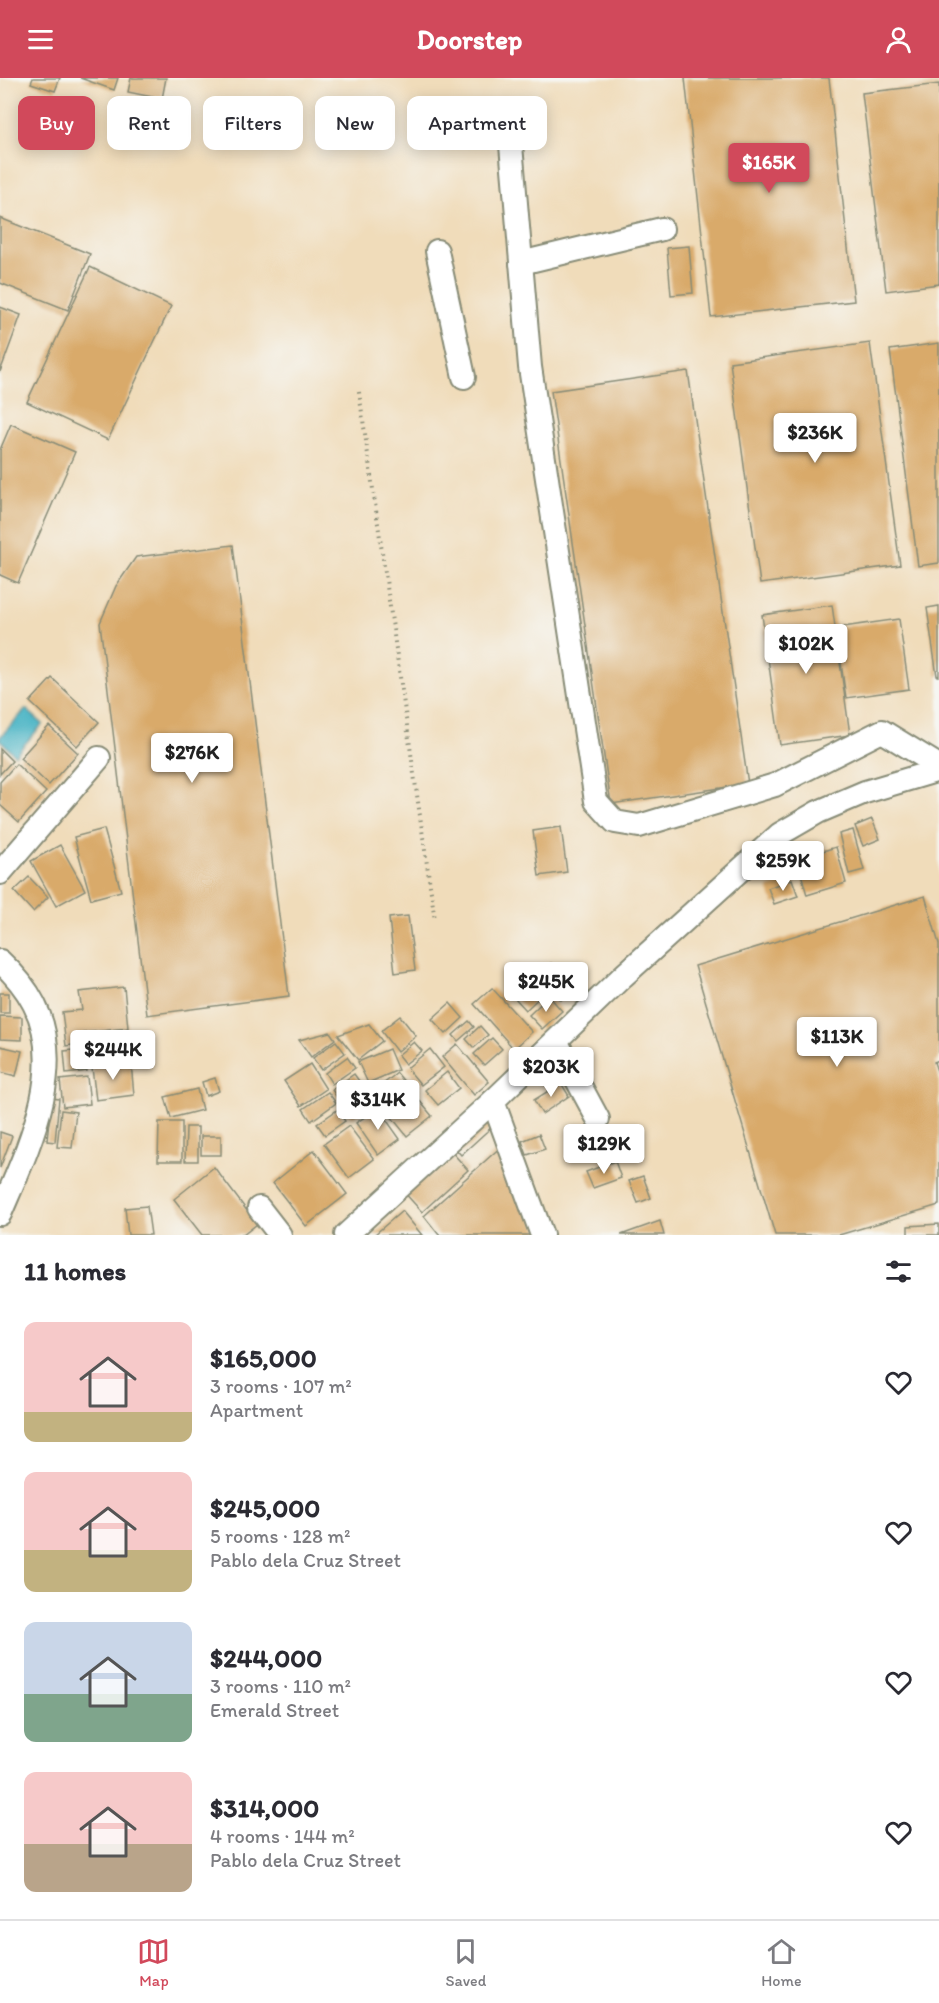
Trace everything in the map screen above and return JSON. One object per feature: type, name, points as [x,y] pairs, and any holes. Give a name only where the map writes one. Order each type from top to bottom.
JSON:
[{"type":"street","points":[[511,150],[530,367],[596,801],[615,822],[639,826],[775,785],[882,731],[939,768]]},
{"type":"street","points":[[521,263],[662,229]]},
{"type":"street","points":[[437,251],[464,376]]},
{"type":"street","points":[[0,873],[99,758]]},
{"type":"street","points":[[356,1232],[622,978],[780,834],[818,812],[865,792],[939,768]]},
{"type":"street","points":[[0,961],[13,973],[34,1003],[44,1032],[46,1062],[42,1098],[34,1132],[0,1214]]},
{"type":"street","points":[[556,1041],[598,1119]]},
{"type":"street","points":[[493,1101],[542,1235]]},
{"type":"street","points":[[259,1208],[279,1235]]},
{"type":"path","points":[[359,392],[435,920]]},
{"type":"water","points":[[26,709],[43,724],[15,755],[0,740],[0,737]]},
{"type":"building","points":[[33,78],[60,78],[55,91],[31,83]]},
{"type":"building","points":[[80,78],[118,78],[114,90]]},
{"type":"building","points":[[131,78],[166,78],[163,96],[128,92]]},
{"type":"building","points":[[685,78],[829,78],[854,301],[711,317]]},
{"type":"building","points":[[939,84],[939,284],[886,291],[862,93]]},
{"type":"building","points":[[0,218],[90,254],[68,310],[0,283]]},
{"type":"building","points":[[689,246],[693,293],[671,295],[667,248]]},
{"type":"building","points":[[90,267],[171,306],[108,440],[27,402]]},
{"type":"building","points":[[0,307],[21,315],[0,372]]},
{"type":"building","points":[[870,343],[900,565],[760,584],[730,362]]},
{"type":"building","points":[[939,343],[939,563],[918,566],[890,350]]},
{"type":"building","points":[[688,371],[748,784],[611,804],[551,391]]},
{"type":"building","points":[[11,424],[75,452],[18,583],[0,575],[0,450]]},
{"type":"building","points":[[233,545],[289,996],[147,1015],[100,623],[116,586],[136,557]]},
{"type":"building","points":[[832,605],[850,735],[780,745],[762,615]]},
{"type":"building","points":[[939,606],[939,676],[937,676],[927,608]]},
{"type":"building","points":[[899,619],[909,689],[846,698],[836,628]]},
{"type":"building","points":[[52,678],[99,722],[77,746],[30,702]]},
{"type":"building","points":[[49,726],[78,753],[49,785],[20,758]]},
{"type":"building","points":[[0,749],[12,761],[0,774]]},
{"type":"building","points":[[16,764],[46,792],[19,822],[0,805],[0,782]]},
{"type":"building","points":[[872,819],[880,839],[863,846],[855,826]]},
{"type":"building","points":[[561,827],[567,872],[539,876],[533,831]]},
{"type":"building","points":[[104,829],[121,891],[91,899],[74,837]]},
{"type":"building","points":[[853,830],[864,870],[849,874],[839,834]]},
{"type":"building","points":[[60,845],[85,890],[56,906],[31,861]]},
{"type":"building","points":[[836,847],[846,883],[807,895],[797,859]]},
{"type":"building","points":[[29,877],[48,897],[33,912],[14,891]]},
{"type":"building","points":[[792,879],[798,896],[774,904],[768,888]]},
{"type":"building","points":[[925,896],[939,944],[939,1060],[934,1062],[939,1077],[939,1205],[839,1235],[775,1235],[695,966]]},
{"type":"building","points":[[408,916],[415,970],[395,973],[389,918]]},
{"type":"building","points":[[551,963],[574,988],[561,1000],[538,976]]},
{"type":"building","points":[[533,980],[545,992],[526,1010],[514,997]]},
{"type":"building","points":[[124,987],[128,1028],[84,1033],[86,1043],[66,1046],[62,1012],[82,1010],[79,992]]},
{"type":"building","points":[[492,988],[532,1032],[514,1049],[474,1004]]},
{"type":"building","points":[[0,993],[9,993],[9,1013],[0,1013]]},
{"type":"building","points":[[549,996],[562,1011],[542,1029],[529,1015]]},
{"type":"building","points":[[450,1003],[463,1018],[446,1034],[432,1019]]},
{"type":"building","points":[[0,1016],[22,1017],[22,1040],[0,1039]]},
{"type":"building","points":[[400,1016],[416,1036],[397,1052],[381,1031]]},
{"type":"building","points":[[469,1021],[474,1027],[458,1041],[453,1035]]},
{"type":"building","points":[[369,1024],[382,1041],[358,1060],[338,1035]]},
{"type":"building","points":[[480,1026],[488,1035],[474,1048],[466,1039]]},
{"type":"building","points":[[129,1031],[132,1059],[89,1064],[86,1036]]},
{"type":"building","points":[[330,1032],[335,1039],[311,1057],[299,1040]]},
{"type":"building","points":[[492,1038],[502,1049],[484,1065],[474,1054]]},
{"type":"building","points":[[336,1041],[345,1053],[321,1070],[313,1058]]},
{"type":"building","points":[[414,1042],[422,1051],[405,1064],[398,1055]]},
{"type":"building","points":[[457,1044],[489,1082],[474,1095],[442,1057]]},
{"type":"building","points":[[0,1046],[22,1051],[16,1076],[0,1072]]},
{"type":"building","points":[[84,1049],[87,1071],[66,1074],[64,1051]]},
{"type":"building","points":[[389,1049],[398,1070],[368,1083],[358,1062]]},
{"type":"building","points":[[430,1049],[444,1067],[421,1085],[407,1068]]},
{"type":"building","points":[[347,1057],[355,1068],[332,1084],[325,1073]]},
{"type":"building","points":[[131,1063],[134,1095],[96,1100],[92,1068]]},
{"type":"building","points":[[310,1064],[326,1089],[301,1106],[284,1081]]},
{"type":"building","points":[[447,1072],[459,1088],[438,1105],[425,1090]]},
{"type":"building","points":[[397,1073],[432,1116],[407,1136],[372,1093]]},
{"type":"building","points":[[354,1074],[374,1102],[352,1118],[332,1090]]},
{"type":"building","points":[[87,1077],[90,1104],[63,1107],[60,1080]]},
{"type":"building","points":[[215,1078],[219,1091],[206,1096],[202,1082]]},
{"type":"building","points":[[561,1083],[569,1096],[542,1114],[534,1100]]},
{"type":"building","points":[[197,1089],[202,1110],[171,1118],[165,1097]]},
{"type":"building","points":[[328,1092],[336,1103],[311,1121],[303,1109]]},
{"type":"building","points":[[51,1098],[59,1099],[55,1142],[47,1141]]},
{"type":"building","points":[[378,1108],[400,1139],[378,1155],[356,1123]]},
{"type":"building","points":[[61,1110],[76,1112],[72,1148],[57,1147]]},
{"type":"building","points":[[337,1110],[345,1121],[325,1135],[317,1124]]},
{"type":"building","points":[[487,1115],[495,1124],[461,1155],[453,1146]]},
{"type":"building","points":[[159,1122],[182,1122],[182,1161],[158,1161]]},
{"type":"building","points":[[349,1126],[374,1159],[349,1178],[324,1144]]},
{"type":"building","points":[[186,1127],[198,1127],[198,1161],[185,1161]]},
{"type":"building","points":[[0,1132],[12,1136],[0,1168]]},
{"type":"building","points":[[539,1134],[545,1149],[527,1155],[522,1141]]},
{"type":"building","points":[[201,1136],[221,1136],[221,1155],[201,1155]]},
{"type":"building","points":[[504,1144],[540,1235],[439,1235],[424,1216]]},
{"type":"building","points":[[449,1149],[468,1170],[422,1212],[403,1191]]},
{"type":"building","points":[[314,1150],[347,1194],[306,1226],[273,1183]]},
{"type":"building","points":[[615,1161],[621,1178],[593,1188],[586,1172]]},
{"type":"building","points":[[214,1167],[257,1224],[243,1235],[202,1235],[174,1199]]},
{"type":"building","points":[[643,1176],[651,1198],[638,1203],[629,1181]]},
{"type":"building","points":[[147,1206],[151,1235],[128,1235],[125,1208]]},
{"type":"building","points":[[402,1211],[422,1235],[374,1235]]},
{"type":"building","points":[[660,1221],[664,1235],[621,1235]]},
{"type":"building","points":[[939,1224],[939,1235],[908,1235],[908,1226]]}]
